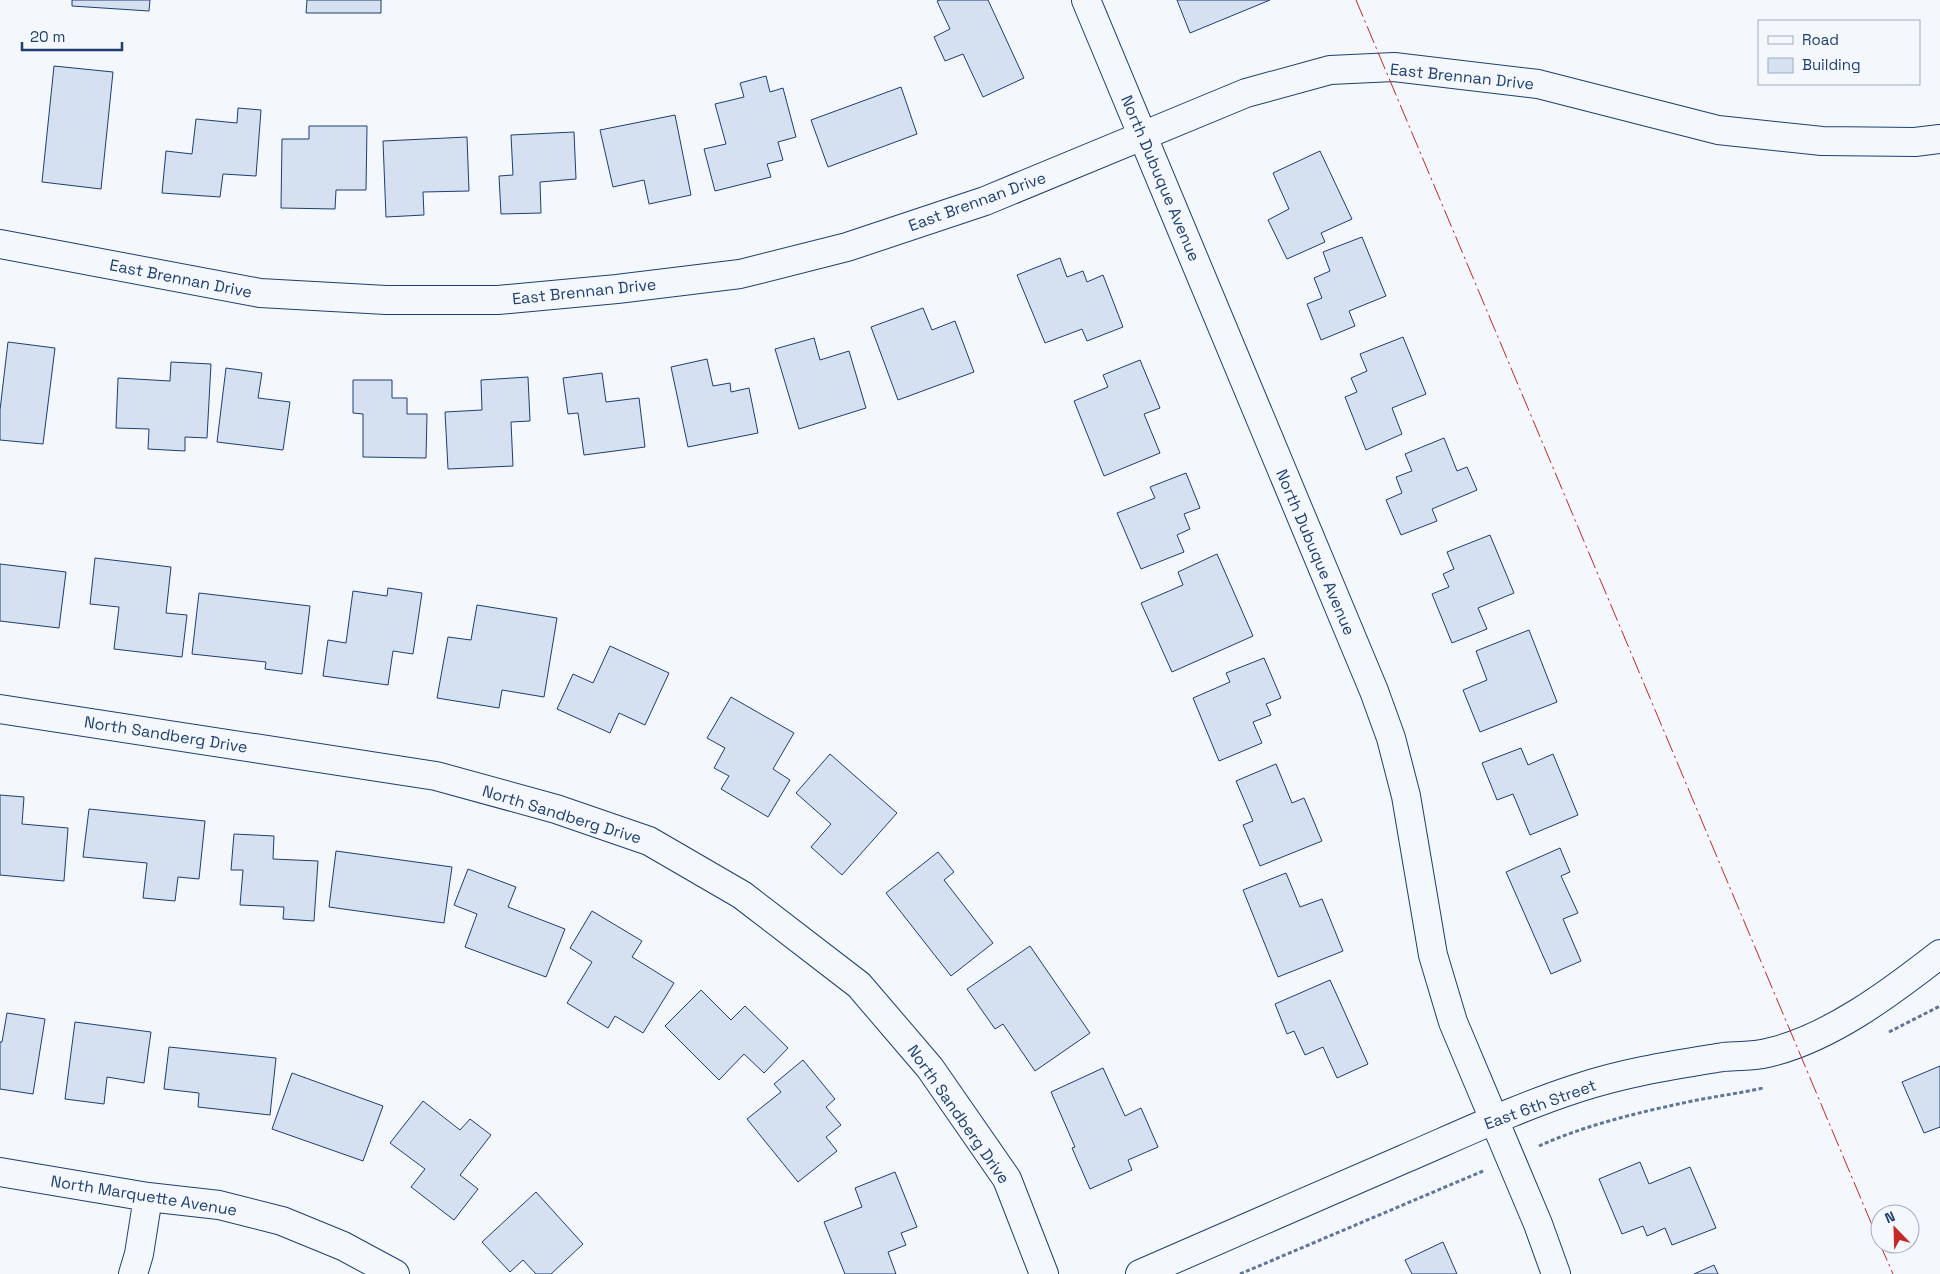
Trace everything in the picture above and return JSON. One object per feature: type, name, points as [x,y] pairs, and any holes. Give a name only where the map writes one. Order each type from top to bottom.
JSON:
[{"type":"street","name":"North Dubuque Avenue","points":[[1086,0],[1374,692],[1391,738],[1406,796],[1434,956],[1453,1022],[1538,1224],[1556,1274]]},
{"type":"street","name":"East Brennan Drive","points":[[0,244],[260,293],[386,300],[498,300],[617,289],[740,274],[848,247],[985,201],[1246,93],[1330,70],[1394,67],[1538,84],[1718,130],[1822,141],[1915,142],[1940,139]]},
{"type":"street","name":"North Sandberg Drive","points":[[0,709],[436,776],[556,808],[649,841],[742,895],[859,985],[930,1068],[1007,1179],[1044,1274]]},
{"type":"street","name":"East 6th Street","points":[[1140,1274],[1495,1120],[1578,1088],[1644,1069],[1765,1054],[1791,1046],[1825,1031],[1855,1014],[1906,980],[1940,954]]},
{"type":"street","name":"North Marquette Avenue","points":[[0,1172],[148,1197],[219,1205],[282,1221],[343,1246],[396,1274]]},
{"type":"street","points":[[133,1274],[139,1254],[148,1197]]},
{"type":"path","points":[[1881,1036],[1940,1006]]},
{"type":"path","points":[[1240,1274],[1548,1143],[1619,1118],[1685,1102],[1723,1097],[1764,1088]]},
{"type":"building","points":[[72,0],[150,0],[149,11],[72,6]]},
{"type":"building","points":[[307,0],[381,0],[381,13],[306,13]]},
{"type":"building","points":[[988,0],[1024,78],[983,97],[963,54],[945,61],[934,37],[950,29],[937,1]]},
{"type":"building","points":[[1177,0],[1270,0],[1190,33]]},
{"type":"building","points":[[54,66],[113,72],[101,189],[42,182]]},
{"type":"building","points":[[766,76],[770,92],[783,88],[796,137],[778,142],[783,160],[767,164],[771,177],[715,191],[704,149],[726,144],[715,104],[744,97],[740,83]]},
{"type":"building","points":[[901,87],[917,134],[828,167],[811,120]]},
{"type":"building","points":[[238,108],[261,110],[256,176],[223,174],[220,197],[162,193],[166,151],[192,154],[196,119],[237,123]]},
{"type":"building","points":[[675,115],[691,195],[649,204],[644,180],[613,187],[600,130]]},
{"type":"building","points":[[309,126],[367,126],[366,190],[336,190],[335,209],[281,208],[282,139],[309,139]]},
{"type":"building","points":[[574,132],[576,179],[540,182],[541,213],[501,214],[499,176],[513,175],[511,135]]},
{"type":"building","points":[[467,137],[469,191],[423,192],[424,215],[386,217],[383,141]]},
{"type":"building","points":[[1320,151],[1352,219],[1321,233],[1325,242],[1287,259],[1268,220],[1289,209],[1273,173]]},
{"type":"building","points":[[1362,237],[1386,296],[1349,311],[1355,326],[1321,340],[1307,304],[1322,298],[1314,278],[1330,271],[1323,252]]},
{"type":"building","points":[[1060,258],[1067,277],[1083,271],[1087,282],[1103,275],[1123,327],[1087,341],[1082,329],[1045,343],[1017,275]]},
{"type":"building","points":[[923,308],[932,330],[955,321],[974,372],[898,400],[871,327]]},
{"type":"building","points":[[1403,337],[1426,394],[1392,408],[1402,434],[1366,450],[1345,397],[1357,392],[1351,378],[1367,371],[1360,354]]},
{"type":"building","points":[[814,338],[820,360],[849,351],[866,408],[799,429],[775,349]]},
{"type":"building","points":[[8,342],[55,348],[43,444],[0,440],[0,410]]},
{"type":"building","points":[[707,359],[713,386],[730,383],[731,392],[749,388],[758,433],[688,447],[671,367]]},
{"type":"building","points":[[1140,360],[1160,408],[1144,414],[1160,453],[1104,476],[1074,401],[1108,387],[1103,375]]},
{"type":"building","points":[[171,362],[211,364],[207,438],[185,437],[185,451],[148,449],[149,429],[116,428],[118,378],[170,381]]},
{"type":"building","points":[[226,368],[262,373],[258,398],[290,402],[283,450],[217,442]]},
{"type":"building","points":[[602,373],[606,402],[639,398],[645,447],[584,455],[578,413],[568,414],[563,378]]},
{"type":"building","points":[[528,377],[530,421],[511,422],[513,466],[448,469],[445,412],[482,410],[481,380]]},
{"type":"building","points":[[353,380],[392,380],[392,398],[407,398],[407,414],[427,414],[426,458],[363,457],[363,414],[353,413]]},
{"type":"building","points":[[1444,438],[1457,471],[1467,467],[1477,490],[1432,509],[1437,521],[1401,535],[1386,500],[1402,493],[1396,477],[1412,471],[1405,454]]},
{"type":"building","points":[[1186,473],[1200,508],[1184,514],[1190,529],[1177,535],[1184,552],[1141,569],[1117,513],[1155,498],[1150,487]]},
{"type":"building","points":[[1490,535],[1514,593],[1478,608],[1487,629],[1452,643],[1432,594],[1449,587],[1443,574],[1454,569],[1447,552]]},
{"type":"building","points":[[1217,554],[1253,636],[1172,672],[1141,603],[1183,585],[1178,572]]},
{"type":"building","points":[[95,558],[171,567],[166,613],[187,615],[182,657],[114,649],[119,607],[90,604]]},
{"type":"building","points":[[0,564],[66,572],[59,628],[0,621]]},
{"type":"building","points":[[388,588],[422,593],[413,654],[393,651],[388,685],[323,676],[328,640],[346,643],[353,591],[387,596]]},
{"type":"building","points":[[199,593],[310,606],[302,674],[265,669],[266,662],[192,654]]},
{"type":"building","points":[[477,605],[557,618],[544,697],[502,690],[499,708],[437,698],[448,637],[471,640]]},
{"type":"building","points":[[1529,630],[1557,702],[1480,732],[1463,690],[1487,680],[1476,651]]},
{"type":"building","points":[[610,646],[669,673],[645,725],[619,713],[610,733],[557,709],[573,674],[593,683]]},
{"type":"building","points":[[1264,658],[1281,698],[1266,704],[1271,715],[1253,722],[1262,743],[1219,761],[1193,698],[1230,682],[1226,673]]},
{"type":"building","points":[[731,697],[794,733],[773,769],[790,780],[768,817],[721,789],[729,776],[714,768],[725,748],[707,738]]},
{"type":"building","points":[[1521,748],[1528,765],[1553,754],[1578,815],[1530,835],[1513,794],[1497,800],[1482,763]]},
{"type":"building","points":[[830,754],[897,813],[842,875],[811,847],[831,824],[796,793]]},
{"type":"building","points":[[1276,764],[1292,803],[1304,798],[1322,841],[1260,866],[1243,825],[1253,821],[1236,781]]},
{"type":"building","points":[[0,795],[24,797],[22,824],[68,828],[64,881],[0,875]]},
{"type":"building","points":[[89,809],[205,821],[199,879],[178,877],[175,901],[143,898],[147,863],[83,857]]},
{"type":"building","points":[[234,834],[274,836],[273,859],[318,861],[314,921],[283,919],[284,907],[240,905],[243,870],[231,870]]},
{"type":"building","points":[[1560,848],[1570,872],[1561,876],[1578,913],[1563,919],[1581,961],[1551,974],[1506,872]]},
{"type":"building","points":[[336,851],[452,867],[444,923],[329,907]]},
{"type":"building","points":[[938,852],[954,872],[944,880],[993,943],[951,976],[886,893]]},
{"type":"building","points":[[468,869],[516,887],[508,907],[565,929],[546,977],[465,947],[477,914],[454,905]]},
{"type":"building","points":[[1286,873],[1300,907],[1322,899],[1343,951],[1278,977],[1243,890]]},
{"type":"building","points":[[592,911],[642,941],[632,957],[674,983],[643,1033],[615,1016],[608,1028],[567,1003],[592,962],[570,948]]},
{"type":"building","points":[[1030,946],[1090,1033],[1035,1071],[1003,1024],[995,1029],[967,989]]},
{"type":"building","points":[[1330,980],[1368,1064],[1337,1078],[1323,1047],[1305,1055],[1294,1031],[1287,1034],[1275,1004]]},
{"type":"building","points":[[701,990],[731,1020],[745,1006],[788,1048],[764,1073],[744,1054],[719,1080],[665,1026]]},
{"type":"building","points":[[7,1013],[45,1019],[33,1094],[0,1089],[0,1042],[2,1042]]},
{"type":"building","points":[[75,1022],[151,1032],[144,1083],[107,1077],[104,1104],[65,1099]]},
{"type":"building","points":[[169,1047],[276,1058],[270,1115],[198,1107],[199,1093],[164,1089]]},
{"type":"building","points":[[803,1060],[835,1099],[826,1107],[841,1125],[826,1137],[837,1151],[798,1182],[747,1119],[781,1092],[774,1084]]},
{"type":"building","points":[[1940,1066],[1940,1127],[1924,1133],[1902,1082]]},
{"type":"building","points":[[1103,1068],[1125,1116],[1141,1108],[1158,1147],[1128,1160],[1132,1170],[1090,1189],[1072,1148],[1075,1147],[1051,1092]]},
{"type":"building","points":[[292,1073],[383,1106],[363,1161],[272,1129]]},
{"type":"building","points":[[423,1101],[460,1130],[470,1119],[491,1135],[460,1175],[478,1189],[454,1220],[411,1187],[425,1169],[390,1143]]},
{"type":"building","points":[[1640,1162],[1649,1184],[1690,1167],[1716,1228],[1672,1245],[1665,1228],[1647,1236],[1643,1226],[1622,1234],[1599,1179]]},
{"type":"building","points":[[895,1172],[917,1227],[901,1233],[906,1245],[888,1252],[896,1274],[845,1274],[824,1222],[862,1207],[855,1188]]},
{"type":"building","points":[[536,1192],[583,1244],[551,1274],[536,1274],[523,1260],[510,1272],[482,1242]]},
{"type":"building","points":[[1443,1242],[1457,1274],[1412,1274],[1405,1260]]},
{"type":"building","points":[[1714,1265],[1718,1274],[1694,1274]]},
{"type":"power","points":[[1356,0],[1870,1220]]},
{"type":"power","points":[[1884,1254],[1893,1274]]}]
